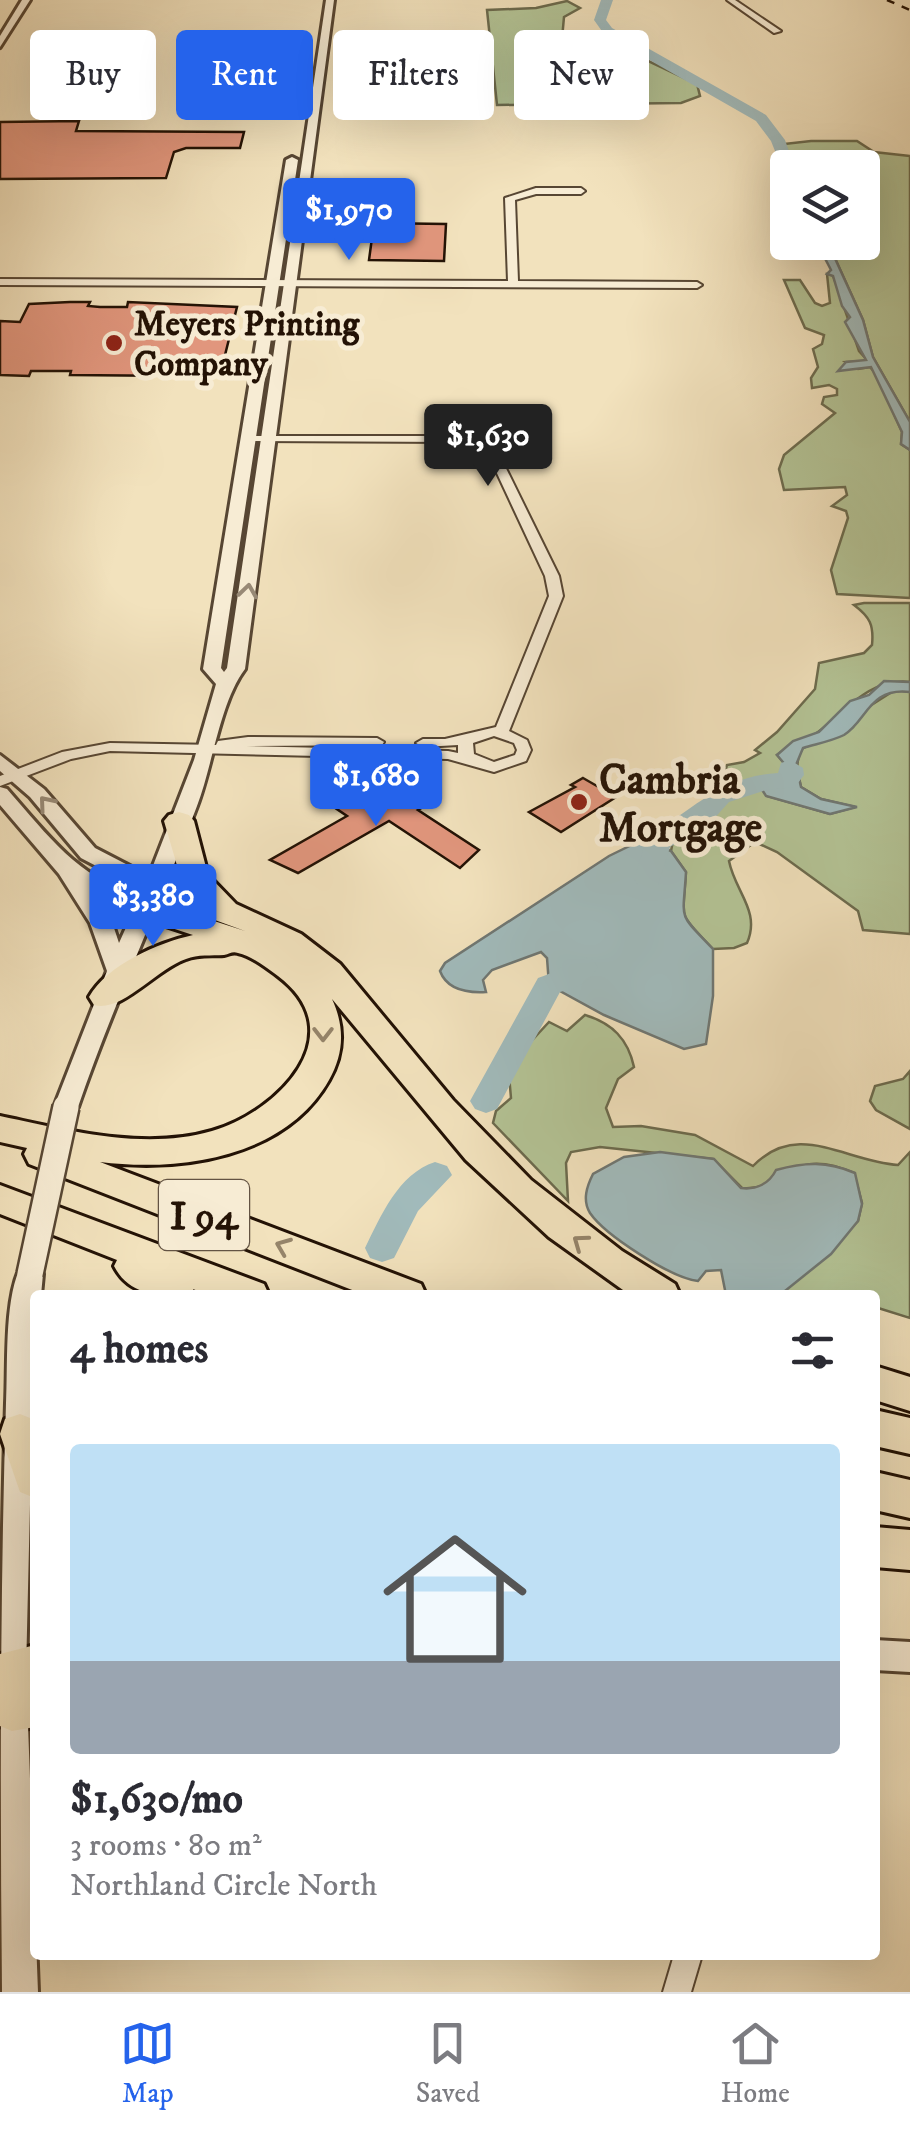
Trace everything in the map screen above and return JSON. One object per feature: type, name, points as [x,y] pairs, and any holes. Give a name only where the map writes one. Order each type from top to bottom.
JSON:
[{"type":"highway","points":[[180,821],[194,879],[242,920]]},
{"type":"highway","points":[[147,897],[242,920],[280,936],[316,959],[487,1162],[549,1220],[654,1290]]},
{"type":"highway","points":[[0,1129],[86,1147],[166,1152],[228,1141],[268,1121],[292,1103],[318,1070],[326,1036],[312,990],[292,970],[264,953],[147,897]]},
{"type":"highway","points":[[111,983],[179,948],[226,944],[264,953]]},
{"type":"highway","name":"I 94","points":[[0,1139],[393,1290]]},
{"type":"highway","name":"I 94","points":[[0,1200],[237,1290]]},
{"type":"highway","points":[[42,1216],[168,1290]]},
{"type":"highway","points":[[880,1385],[910,1394]]},
{"type":"highway","points":[[880,1429],[910,1436]]},
{"type":"highway","points":[[20,1432],[30,1463]]},
{"type":"highway","points":[[880,1492],[910,1499]]},
{"type":"highway","points":[[880,1547],[910,1550]]},
{"type":"street","points":[[0,44],[26,0]]},
{"type":"street","points":[[313,30],[317,0]]},
{"type":"street","points":[[20,1992],[27,1938],[23,1688],[13,1532],[30,1274],[66,1107],[111,983],[208,746],[223,681],[236,669],[330,0]]},
{"type":"street","points":[[730,0],[777,32]]},
{"type":"street","points":[[223,681],[212,669],[299,120]]},
{"type":"street","points":[[513,284],[510,198],[536,191],[581,191]]},
{"type":"street","points":[[0,282],[698,285]]},
{"type":"street","points":[[249,439],[454,440],[472,441],[494,452],[552,576],[556,596],[501,732]]},
{"type":"street","points":[[9,778],[96,748],[208,746],[248,740],[445,743],[501,732],[522,742],[524,750],[521,758],[500,767],[448,755],[245,753],[208,746]]},
{"type":"street","points":[[470,760],[464,746],[471,737]]},
{"type":"street","points":[[0,761],[9,778],[88,853],[147,897]]},
{"type":"street","points":[[0,793],[64,868],[101,922],[111,983]]},
{"type":"street","points":[[64,868],[97,890],[147,897]]},
{"type":"street","points":[[880,1654],[910,1657]]},
{"type":"street","points":[[678,1992],[687,1960]]},
{"type":"green space","points":[[567,1],[580,8],[564,17],[563,30],[514,30],[514,105],[497,105],[494,30],[489,30],[487,10],[536,8]]},
{"type":"green space","points":[[649,61],[697,84],[700,96],[681,103],[649,103]]},
{"type":"green space","points":[[857,141],[871,150],[787,150],[784,144]]},
{"type":"green space","points":[[880,153],[910,156],[910,422],[873,357],[863,320],[836,260],[880,260]]},
{"type":"green space","points":[[827,274],[833,275],[859,351],[868,361],[846,362],[858,369],[870,367],[876,374],[902,432],[901,444],[910,450],[910,598],[837,594],[831,570],[848,518],[846,511],[832,506],[847,495],[845,487],[784,490],[779,469],[784,455],[835,413],[822,404],[824,397],[837,395],[837,389],[829,385],[812,388],[811,378],[818,367],[813,349],[822,344],[824,335],[805,328],[784,280],[800,280],[815,303],[822,306],[830,303]]},
{"type":"green space","points":[[910,603],[910,682],[871,690],[813,735],[783,750],[777,755],[787,766],[784,775],[720,791],[727,765],[760,753],[755,750],[777,732],[815,689],[819,663],[864,653],[872,645],[870,622],[854,605]]},
{"type":"green space","points":[[895,690],[910,692],[910,934],[863,930],[858,911],[777,852],[755,842],[729,861],[749,911],[747,943],[713,949],[685,915],[686,872],[671,851],[673,841],[690,836],[725,800],[762,787],[767,796],[830,814],[855,807],[821,799],[801,787],[798,757],[803,748],[853,727],[862,711]]},
{"type":"green space","points":[[585,1015],[603,1023],[628,1048],[634,1067],[618,1079],[606,1108],[613,1127],[641,1126],[695,1135],[753,1166],[770,1153],[804,1144],[898,1165],[910,1152],[910,1318],[880,1309],[880,1290],[785,1290],[858,1221],[862,1203],[854,1173],[832,1165],[801,1166],[768,1183],[742,1188],[713,1159],[600,1147],[571,1152],[566,1163],[568,1201],[493,1123],[496,1111],[511,1098],[509,1075],[524,1049],[549,1022],[567,1031]]},
{"type":"green space","points":[[910,1071],[910,1129],[876,1110],[870,1101],[875,1086],[903,1079]]},
{"type":"water","points":[[826,260],[836,260],[863,320],[873,357],[910,422],[910,450],[901,444],[902,432],[871,367],[838,371],[846,362],[866,360],[845,322],[850,317],[842,306],[833,276],[827,274],[831,270]]},
{"type":"water","points":[[884,681],[910,682],[910,692],[896,692],[877,700],[844,735],[803,748],[796,765],[801,787],[821,799],[857,807],[830,814],[766,796],[756,780],[784,775],[787,767],[777,755],[793,741],[819,732],[850,701],[869,695]]},
{"type":"water","points":[[644,839],[671,851],[686,872],[685,915],[713,949],[713,996],[706,1044],[684,1049],[604,1015],[549,985],[547,958],[541,952],[492,970],[483,980],[486,992],[459,989],[443,977],[440,971],[445,963],[609,856]]},
{"type":"water","points":[[660,1152],[714,1159],[741,1188],[762,1185],[776,1170],[825,1165],[855,1173],[862,1204],[858,1221],[831,1254],[786,1290],[725,1290],[721,1270],[706,1271],[698,1281],[672,1272],[624,1243],[590,1213],[586,1193],[593,1174],[624,1157]]},
{"type":"building","points":[[79,121],[76,131],[244,132],[240,148],[186,148],[174,152],[166,178],[0,179],[0,122]]},
{"type":"building","points":[[374,223],[446,224],[444,261],[369,260]]},
{"type":"building","name":"Meyers Printing Company","points":[[90,302],[88,306],[100,307],[127,307],[128,302],[237,307],[222,367],[185,367],[182,376],[70,375],[71,371],[0,375],[0,321],[20,322],[29,304]]},
{"type":"building","name":"Cambria Mortgage","points":[[583,778],[616,797],[561,832],[529,812],[575,787],[571,785]]},
{"type":"building","points":[[359,786],[374,795],[381,791],[388,795],[403,791],[425,806],[418,810],[479,850],[460,868],[389,821],[298,873],[270,860],[347,816],[328,803]]},
{"type":"waterway","points":[[607,0],[600,20],[608,31],[761,118],[782,150]]},
{"type":"waterway","points":[[648,879],[657,843],[702,816],[720,796],[764,782],[786,781],[791,775],[790,768]]},
{"type":"waterway","points":[[486,1101],[549,985],[574,978],[583,967]]},
{"type":"waterway","points":[[382,1248],[406,1202],[435,1175]]},
{"type":"railway","points":[[887,0],[910,10]]},
{"type":"place","name":"Meyers Printing Company","points":[[114,343]]},
{"type":"place","name":"Cambria Mortgage","points":[[579,802]]}]
